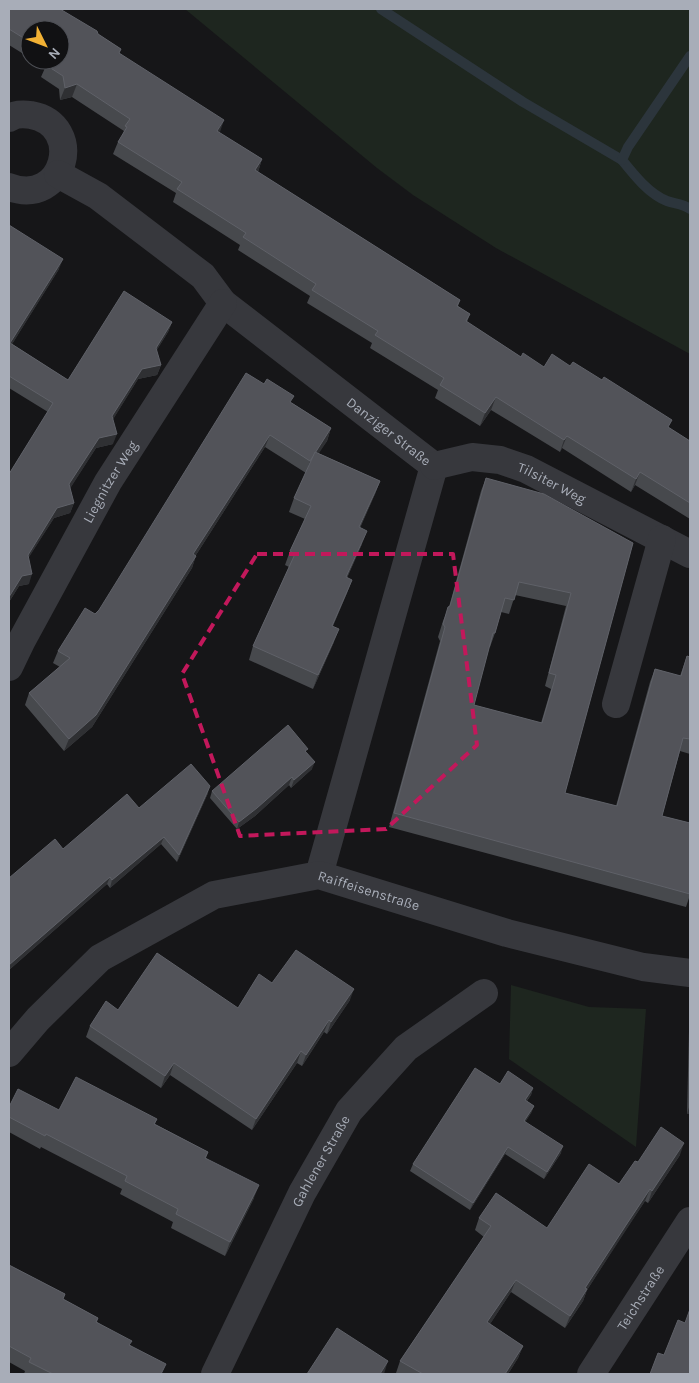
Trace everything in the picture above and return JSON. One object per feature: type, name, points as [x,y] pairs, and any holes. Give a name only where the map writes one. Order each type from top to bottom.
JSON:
[{"type":"street","points":[[9,118],[26,114],[39,117],[52,125],[60,136],[64,149],[58,174],[42,188],[31,191],[18,191],[9,187]]},
{"type":"street","name":"Danziger Straße","points":[[58,174],[98,196],[203,276],[223,303],[434,466],[319,875]]},
{"type":"street","name":"Liegnitzer Weg","points":[[9,667],[108,482],[223,303]]},
{"type":"street","name":"Tilsiter Weg","points":[[434,466],[472,457],[500,460],[526,469],[690,554]]},
{"type":"street","points":[[616,704],[662,540]]},
{"type":"street","name":"Raiffeisenstraße","points":[[9,1053],[38,1019],[100,958],[214,895],[319,875],[507,933],[643,967],[690,973]]},
{"type":"street","name":"Gahlener Straße","points":[[215,1374],[302,1193],[349,1111],[406,1048],[484,993]]},
{"type":"street","name":"Teichstraße","points":[[591,1374],[690,1221]]},
{"type":"highlighted area","points":[[257,554],[453,554],[477,745],[386,829],[240,836],[182,674]]},
{"type":"shaded area","points":[[185,9],[690,9],[690,354],[496,248],[413,195],[377,168]]},
{"type":"shaded area","points":[[511,985],[589,1007],[646,1009],[636,1147],[509,1059]]},
{"type":"building","points":[[9,9],[60,9],[97,31],[98,34],[121,49],[119,53],[224,120],[217,131],[262,159],[255,170],[460,300],[457,306],[470,314],[466,321],[521,357],[523,353],[544,367],[552,354],[570,366],[573,362],[602,380],[604,377],[672,420],[668,427],[690,441],[690,503],[640,472],[636,479],[567,436],[564,440],[496,397],[485,413],[440,385],[444,378],[375,335],[378,331],[312,290],[316,284],[243,237],[246,233],[177,189],[182,182],[118,142],[130,119],[77,84],[65,88],[63,76],[54,70],[70,70],[70,20],[20,20],[20,36],[9,29]]},
{"type":"building","points":[[9,225],[63,259],[10,343],[68,380],[124,291],[172,322],[156,348],[161,365],[142,369],[112,416],[117,434],[99,438],[69,484],[74,503],[57,508],[28,555],[32,574],[22,576],[9,597],[9,474],[53,403],[9,376]]},
{"type":"building","points":[[246,373],[264,384],[267,379],[294,396],[290,402],[331,428],[310,461],[270,435],[193,554],[196,556],[96,715],[69,739],[29,693],[70,658],[58,651],[85,608],[95,614],[99,610]]},
{"type":"building","points":[[315,452],[380,481],[359,527],[367,531],[346,577],[352,580],[332,626],[339,629],[318,675],[253,646],[295,554],[290,551],[311,506],[294,498]]},
{"type":"building","points":[[486,478],[544,494],[633,543],[565,793],[617,806],[655,669],[681,676],[687,656],[690,657],[690,739],[683,738],[662,816],[690,823],[690,894],[394,813],[445,627],[443,624],[448,607],[450,606]],"holes":[[[519,582],[571,593],[549,673],[556,675],[542,723],[474,705],[493,633],[495,633],[505,598],[514,600]]]},
{"type":"building","points":[[288,725],[308,749],[305,751],[315,762],[294,780],[292,777],[239,822],[212,791]]},
{"type":"building","points":[[191,764],[210,786],[179,855],[164,837],[112,880],[110,877],[9,965],[9,878],[55,839],[63,849],[127,794],[139,808]]},
{"type":"building","points":[[296,950],[354,989],[331,1022],[329,1020],[306,1055],[301,1051],[256,1119],[174,1063],[165,1076],[90,1026],[106,1001],[118,1010],[157,953],[238,1008],[259,974],[272,983]]},
{"type":"building","points":[[475,1068],[500,1084],[508,1071],[533,1088],[525,1100],[534,1106],[524,1121],[563,1146],[547,1172],[508,1147],[473,1203],[413,1164]]},
{"type":"building","points":[[76,1077],[157,1119],[154,1124],[208,1152],[205,1158],[259,1185],[230,1242],[176,1214],[178,1209],[125,1181],[127,1176],[9,1117],[9,1107],[18,1089],[59,1110]]},
{"type":"building","points":[[661,1127],[684,1143],[652,1191],[650,1189],[626,1225],[585,1288],[587,1289],[570,1316],[516,1280],[487,1322],[523,1346],[505,1374],[423,1374],[400,1361],[491,1226],[479,1218],[496,1193],[547,1228],[589,1164],[619,1184],[635,1161],[638,1162]]},
{"type":"building","points":[[9,1265],[65,1294],[63,1299],[98,1318],[96,1322],[132,1341],[129,1345],[166,1364],[161,1374],[53,1374],[29,1362],[31,1358],[9,1346]]},
{"type":"building","points":[[690,1309],[690,1374],[650,1374],[658,1353],[664,1355],[678,1320],[685,1323]]},
{"type":"building","points":[[337,1328],[388,1361],[380,1374],[307,1374]]},
{"type":"waterway","points":[[381,9],[523,102],[622,160],[642,183],[660,198],[690,209]]},
{"type":"waterway","points":[[622,160],[628,147],[690,56]]}]
